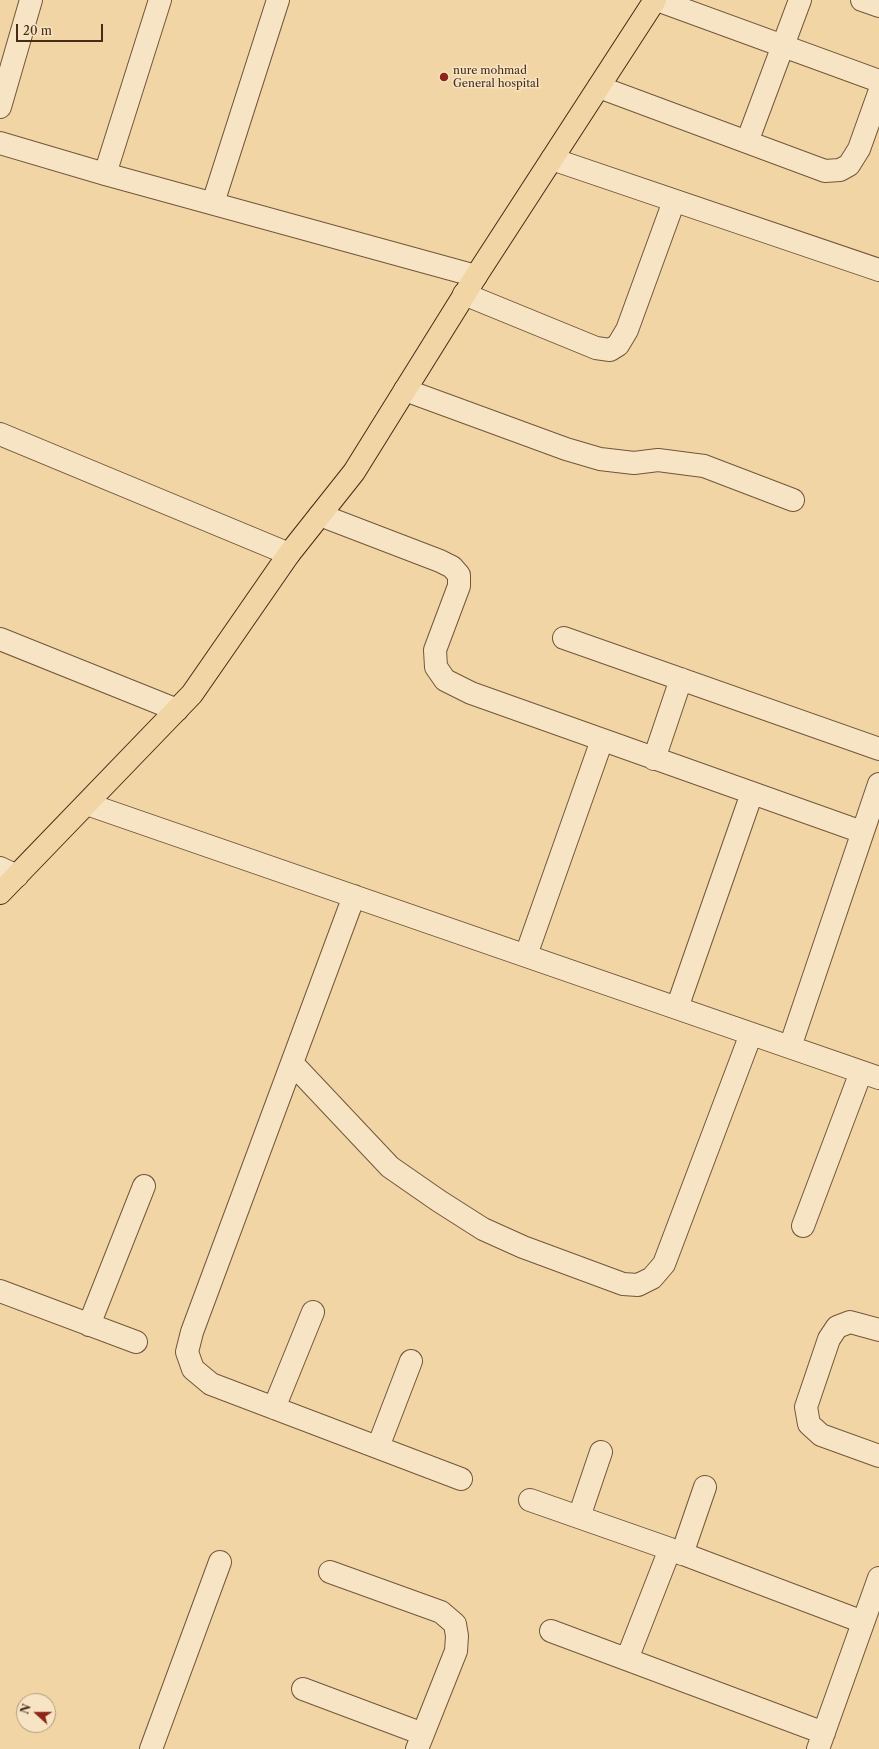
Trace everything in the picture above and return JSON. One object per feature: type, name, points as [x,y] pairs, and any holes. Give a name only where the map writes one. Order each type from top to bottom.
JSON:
[{"type":"main road","points":[[0,893],[9,872],[87,804],[192,694],[289,554],[354,472],[464,294],[656,0]]},
{"type":"street","points":[[0,107],[31,0]]},
{"type":"street","points":[[105,174],[160,0]]},
{"type":"street","points":[[213,203],[278,0]]},
{"type":"street","points":[[656,0],[879,81]]},
{"type":"street","points":[[747,142],[800,0]]},
{"type":"street","points":[[862,0],[879,6]]},
{"type":"street","points":[[599,87],[825,171],[840,170],[849,165],[860,149],[879,93]]},
{"type":"street","points":[[0,143],[105,174],[476,276]]},
{"type":"street","points":[[552,159],[879,270]]},
{"type":"street","points":[[464,294],[596,348],[610,350],[618,346],[627,330],[674,201]]},
{"type":"street","points":[[405,390],[566,449],[600,459],[634,463],[658,460],[704,466],[793,500]]},
{"type":"street","points":[[0,434],[289,554]]},
{"type":"street","points":[[320,515],[452,566],[459,575],[459,586],[435,650],[436,667],[445,680],[471,693],[862,832]]},
{"type":"street","points":[[564,638],[879,749]]},
{"type":"street","points":[[0,639],[177,710]]},
{"type":"street","points":[[654,759],[681,679]]},
{"type":"street","points":[[526,955],[602,740]]},
{"type":"street","points":[[790,1047],[879,784]]},
{"type":"street","points":[[677,1008],[752,793]]},
{"type":"street","points":[[87,804],[870,1075],[803,1226]]},
{"type":"street","points":[[354,896],[194,1325],[187,1352],[192,1369],[210,1384],[462,1479]]},
{"type":"street","points":[[292,1063],[390,1167],[439,1201],[483,1229],[523,1246],[622,1284],[638,1285],[652,1278],[664,1264],[752,1034]]},
{"type":"street","points":[[89,1325],[144,1186]]},
{"type":"street","points":[[0,1290],[136,1342]]},
{"type":"street","points":[[274,1408],[313,1312]]},
{"type":"street","points":[[879,1330],[850,1322],[837,1327],[829,1339],[806,1407],[809,1424],[821,1435],[879,1456]]},
{"type":"street","points":[[378,1447],[411,1362]]},
{"type":"street","points":[[578,1517],[601,1452]]},
{"type":"street","points":[[626,1659],[705,1487]]},
{"type":"street","points":[[530,1500],[676,1551],[863,1622]]},
{"type":"street","points":[[151,1749],[220,1562]]},
{"type":"street","points":[[303,1688],[420,1742],[456,1651],[457,1636],[455,1624],[441,1612],[330,1572]]},
{"type":"street","points":[[551,1631],[626,1659],[821,1741],[879,1578]]},
{"type":"place","name":"nure mohmad General hospital","points":[[444,77]]}]
